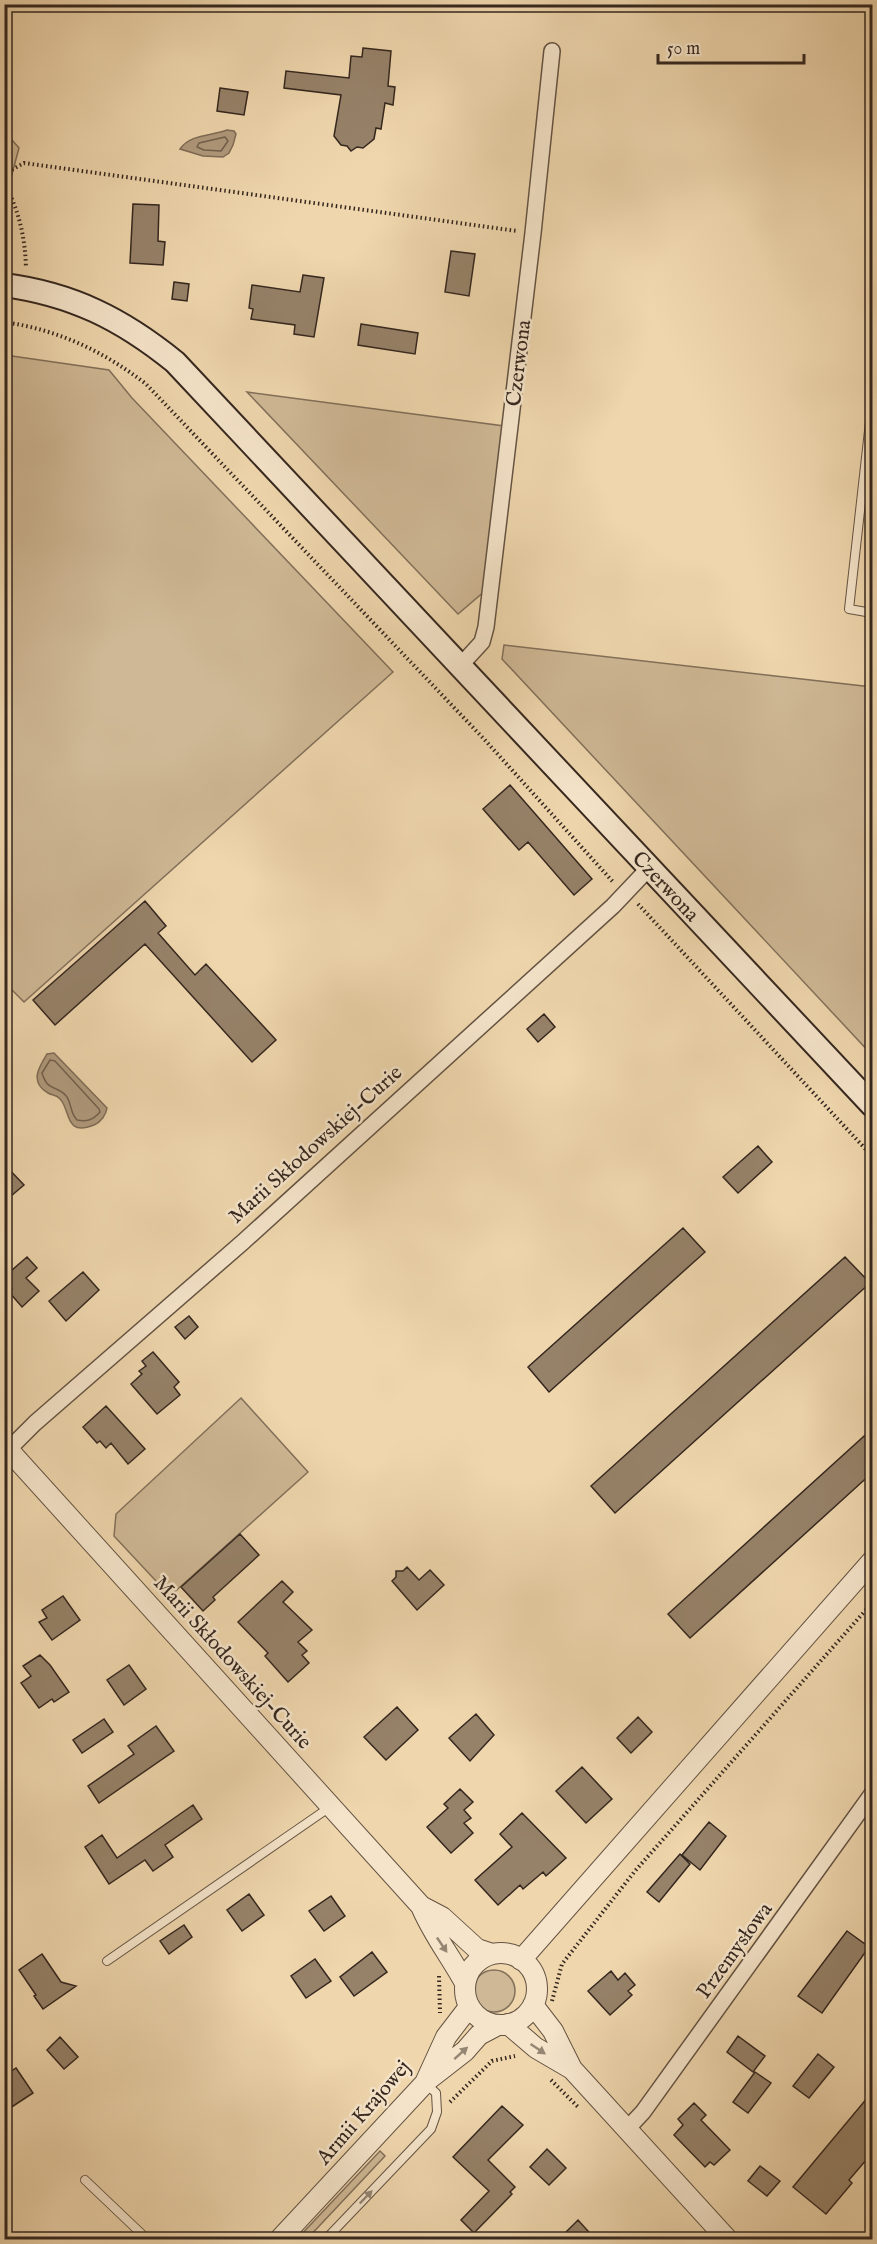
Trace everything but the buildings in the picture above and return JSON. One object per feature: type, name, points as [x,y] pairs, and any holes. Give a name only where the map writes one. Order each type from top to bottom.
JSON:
[{"type":"main road","name":"Czerwona","points":[[14,287],[62,297],[110,316],[152,343],[175,362],[873,1106]]},
{"type":"street","name":"Czerwona","points":[[460,666],[482,642],[486,627],[533,233],[552,51]]},
{"type":"street","name":"Marii Skłodowskiej-Curie","points":[[492,1954],[477,1949],[442,1917],[422,1906],[6,1450],[243,1242],[626,892],[649,868]]},
{"type":"street","points":[[521,1960],[873,1561]]},
{"type":"street","name":"Przemysłowa","points":[[627,2129],[643,2112],[873,1794]]},
{"type":"street","name":"Marii Skłodowskiej-Curie","points":[[422,1906],[430,1927],[465,1983]]},
{"type":"street","points":[[492,1954],[511,1955],[521,1960],[536,1982],[533,2005],[517,2022],[503,2024],[487,2022],[477,2016],[465,1995],[465,1983],[474,1965],[492,1954]]},
{"type":"street","points":[[533,2005],[553,2031],[572,2069],[728,2240]]},
{"type":"street","name":"Armii Krajowej","points":[[279,2240],[425,2083],[446,2037],[470,2007]]},
{"type":"street","points":[[503,2024],[536,2049],[572,2069]]},
{"type":"street","points":[[425,2083],[465,2051],[479,2035],[503,2024]]},
{"type":"lane","points":[[873,404],[849,609],[873,613]]},
{"type":"lane","points":[[108,1961],[332,1806]]},
{"type":"lane","points":[[325,2240],[431,2129],[437,2112],[435,2093],[425,2083]]},
{"type":"lane","points":[[85,2180],[148,2240]]},
{"type":"path","points":[[4,174],[24,163],[533,233]]},
{"type":"path","points":[[4,182],[17,206],[26,270],[14,287]]},
{"type":"path","points":[[4,322],[49,331],[77,341],[103,354],[146,384],[484,740],[615,883],[626,892],[873,1156]]},
{"type":"path","points":[[552,2009],[562,1964],[635,1871],[873,1603]]},
{"type":"path","points":[[439,1974],[440,2021]]},
{"type":"path","points":[[437,2112],[486,2068]]},
{"type":"shaded area","points":[[5,132],[19,148],[5,200]]},
{"type":"shaded area","points":[[5,355],[109,370],[132,398],[393,672],[24,1002],[4,982]]},
{"type":"shaded area","points":[[247,392],[504,426],[486,590],[458,614]]},
{"type":"shaded area","points":[[504,645],[872,687],[872,1055],[502,659]]},
{"type":"shaded area","points":[[241,1398],[308,1472],[170,1596],[114,1536],[116,1514]]},
{"type":"shaded area","points":[[494,1970],[502,1971],[509,1976],[514,1983],[514,1999],[509,2006],[502,2011],[494,2012],[486,2011],[479,2006],[474,1999],[473,1991],[474,1983],[479,1976],[486,1971]]},
{"type":"shaded area","points":[[380,2151],[385,2156],[307,2239],[297,2239]]},
{"type":"water","points":[[227,130],[234,131],[236,134],[229,153],[223,157],[203,156],[180,149],[195,138]]},
{"type":"water","points":[[54,1053],[107,1108],[103,1118],[97,1124],[84,1128],[73,1125],[60,1099],[42,1089],[37,1074],[47,1054]]}]
